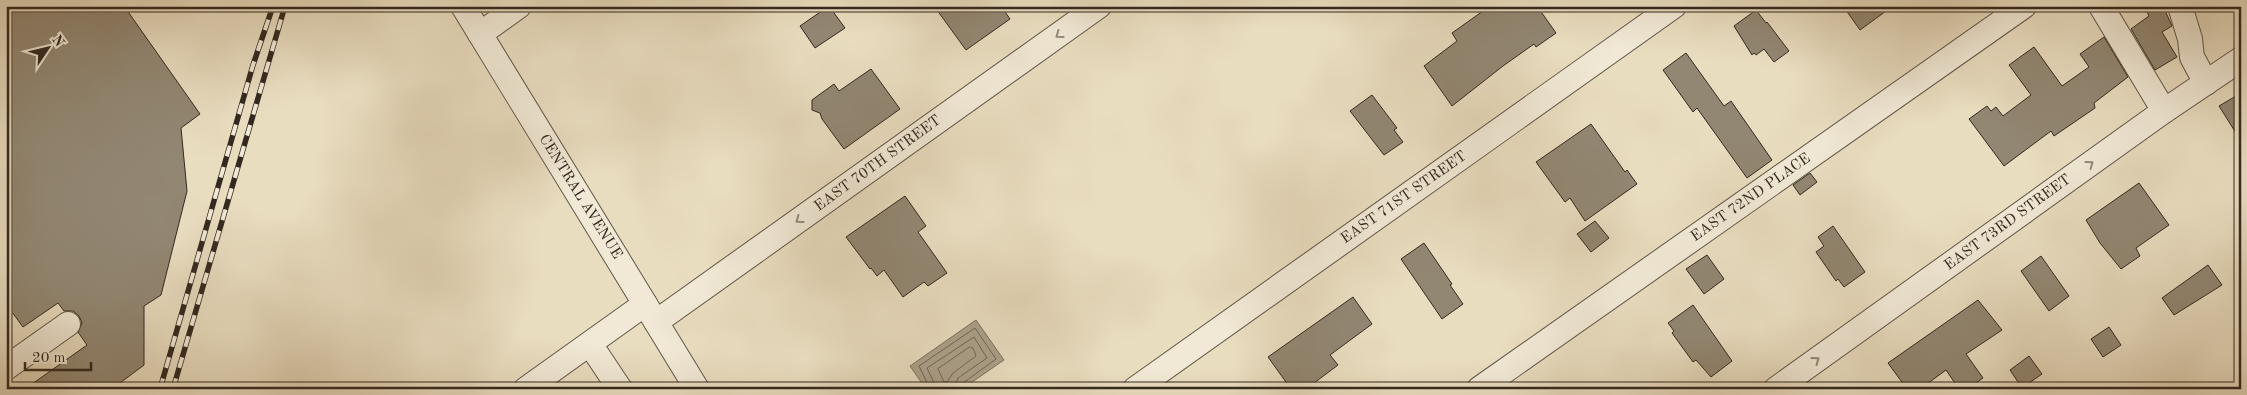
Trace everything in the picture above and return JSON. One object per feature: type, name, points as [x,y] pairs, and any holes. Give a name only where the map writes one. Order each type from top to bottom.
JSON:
[{"type":"street","name":"CENTRAL AVENUE","points":[[462,6],[697,389]]},
{"type":"street","points":[[480,34],[519,6]]},
{"type":"street","name":"EAST 70TH STREET","points":[[526,389],[590,344],[651,313],[1099,6]]},
{"type":"street","name":"EAST 71ST STREET","points":[[1135,389],[1674,6]]},
{"type":"street","name":"EAST 72ND PLACE","points":[[1479,389],[2024,6]]},
{"type":"street","points":[[2101,6],[2164,111]]},
{"type":"street","points":[[2180,6],[2190,39],[2192,57],[2206,83]]},
{"type":"street","name":"EAST 73RD STREET","points":[[1776,389],[2164,111],[2241,60]]},
{"type":"street","points":[[6,368],[68,324]]},
{"type":"street","points":[[590,344],[620,389]]},
{"type":"water","points":[[976,320],[1004,360],[962,389],[926,389],[910,366]]},
{"type":"building","points":[[6,6],[124,6],[200,114],[181,128],[187,191],[161,295],[144,306],[144,365],[112,389],[25,389],[87,345],[78,332],[82,323],[79,316],[73,311],[64,311],[58,303],[23,327],[6,304]]},
{"type":"building","points":[[829,6],[845,28],[815,48],[800,26]]},
{"type":"building","points":[[934,6],[1001,6],[1010,19],[966,50]]},
{"type":"building","points":[[1490,6],[1537,6],[1556,33],[1536,47],[1534,44],[1452,106],[1424,66],[1457,41],[1452,33]]},
{"type":"building","points":[[1843,6],[1893,6],[1860,30]]},
{"type":"building","points":[[2144,6],[2163,6],[2172,26],[2162,32],[2177,57],[2155,70],[2131,29],[2149,16]]},
{"type":"building","points":[[1756,10],[1789,51],[1774,62],[1764,49],[1756,55],[1754,53],[1752,55],[1734,26]]},
{"type":"building","points":[[2104,37],[2128,77],[2094,103],[2095,108],[2054,136],[2051,131],[2004,166],[1969,119],[1987,106],[1991,111],[1996,107],[2003,116],[2031,95],[2009,65],[2034,47],[2062,86],[2089,67],[2080,54]]},
{"type":"building","points":[[1686,53],[1724,106],[1731,101],[1772,160],[1747,178],[1697,108],[1693,112],[1663,70]]},
{"type":"building","points":[[871,69],[900,109],[844,149],[822,119],[820,113],[812,110],[812,100],[834,84],[839,91]]},
{"type":"building","points":[[2241,93],[2241,141],[2219,106]]},
{"type":"building","points":[[1372,95],[1397,128],[1394,130],[1403,142],[1384,155],[1350,111]]},
{"type":"building","points":[[1591,124],[1625,172],[1627,170],[1637,184],[1585,221],[1570,198],[1565,202],[1536,162]]},
{"type":"building","points":[[1810,173],[1817,182],[1800,195],[1793,185]]},
{"type":"building","points":[[2139,183],[2169,225],[2136,248],[2140,256],[2121,269],[2100,243],[2086,220]]},
{"type":"building","points":[[905,196],[926,226],[918,232],[947,273],[928,286],[924,282],[903,297],[884,270],[877,276],[846,237]]},
{"type":"building","points":[[1595,221],[1609,238],[1591,252],[1577,234]]},
{"type":"building","points":[[1833,226],[1865,272],[1844,287],[1838,279],[1836,281],[1816,252],[1824,246],[1818,237]]},
{"type":"building","points":[[1424,243],[1452,284],[1450,285],[1463,304],[1442,319],[1401,259]]},
{"type":"building","points":[[1707,255],[1724,279],[1704,294],[1686,269]]},
{"type":"building","points":[[2041,256],[2069,296],[2049,311],[2021,271]]},
{"type":"building","points":[[2208,265],[2222,285],[2174,315],[2162,298]]},
{"type":"building","points":[[1353,297],[1372,324],[1330,355],[1338,365],[1306,389],[1291,389],[1268,357]]},
{"type":"building","points":[[1978,300],[2002,330],[1966,354],[1983,378],[1967,389],[1959,389],[1946,370],[1920,389],[1907,389],[1888,363]]},
{"type":"building","points":[[1693,305],[1732,361],[1711,377],[1696,360],[1693,362],[1672,333],[1674,331],[1668,323]]},
{"type":"building","points":[[2109,327],[2121,345],[2103,357],[2091,339]]},
{"type":"building","points":[[2029,356],[2042,374],[2022,388],[2010,370]]},
{"type":"railway","points":[[160,389],[253,65],[273,6]]},
{"type":"railway","points":[[173,389],[285,6]]}]
